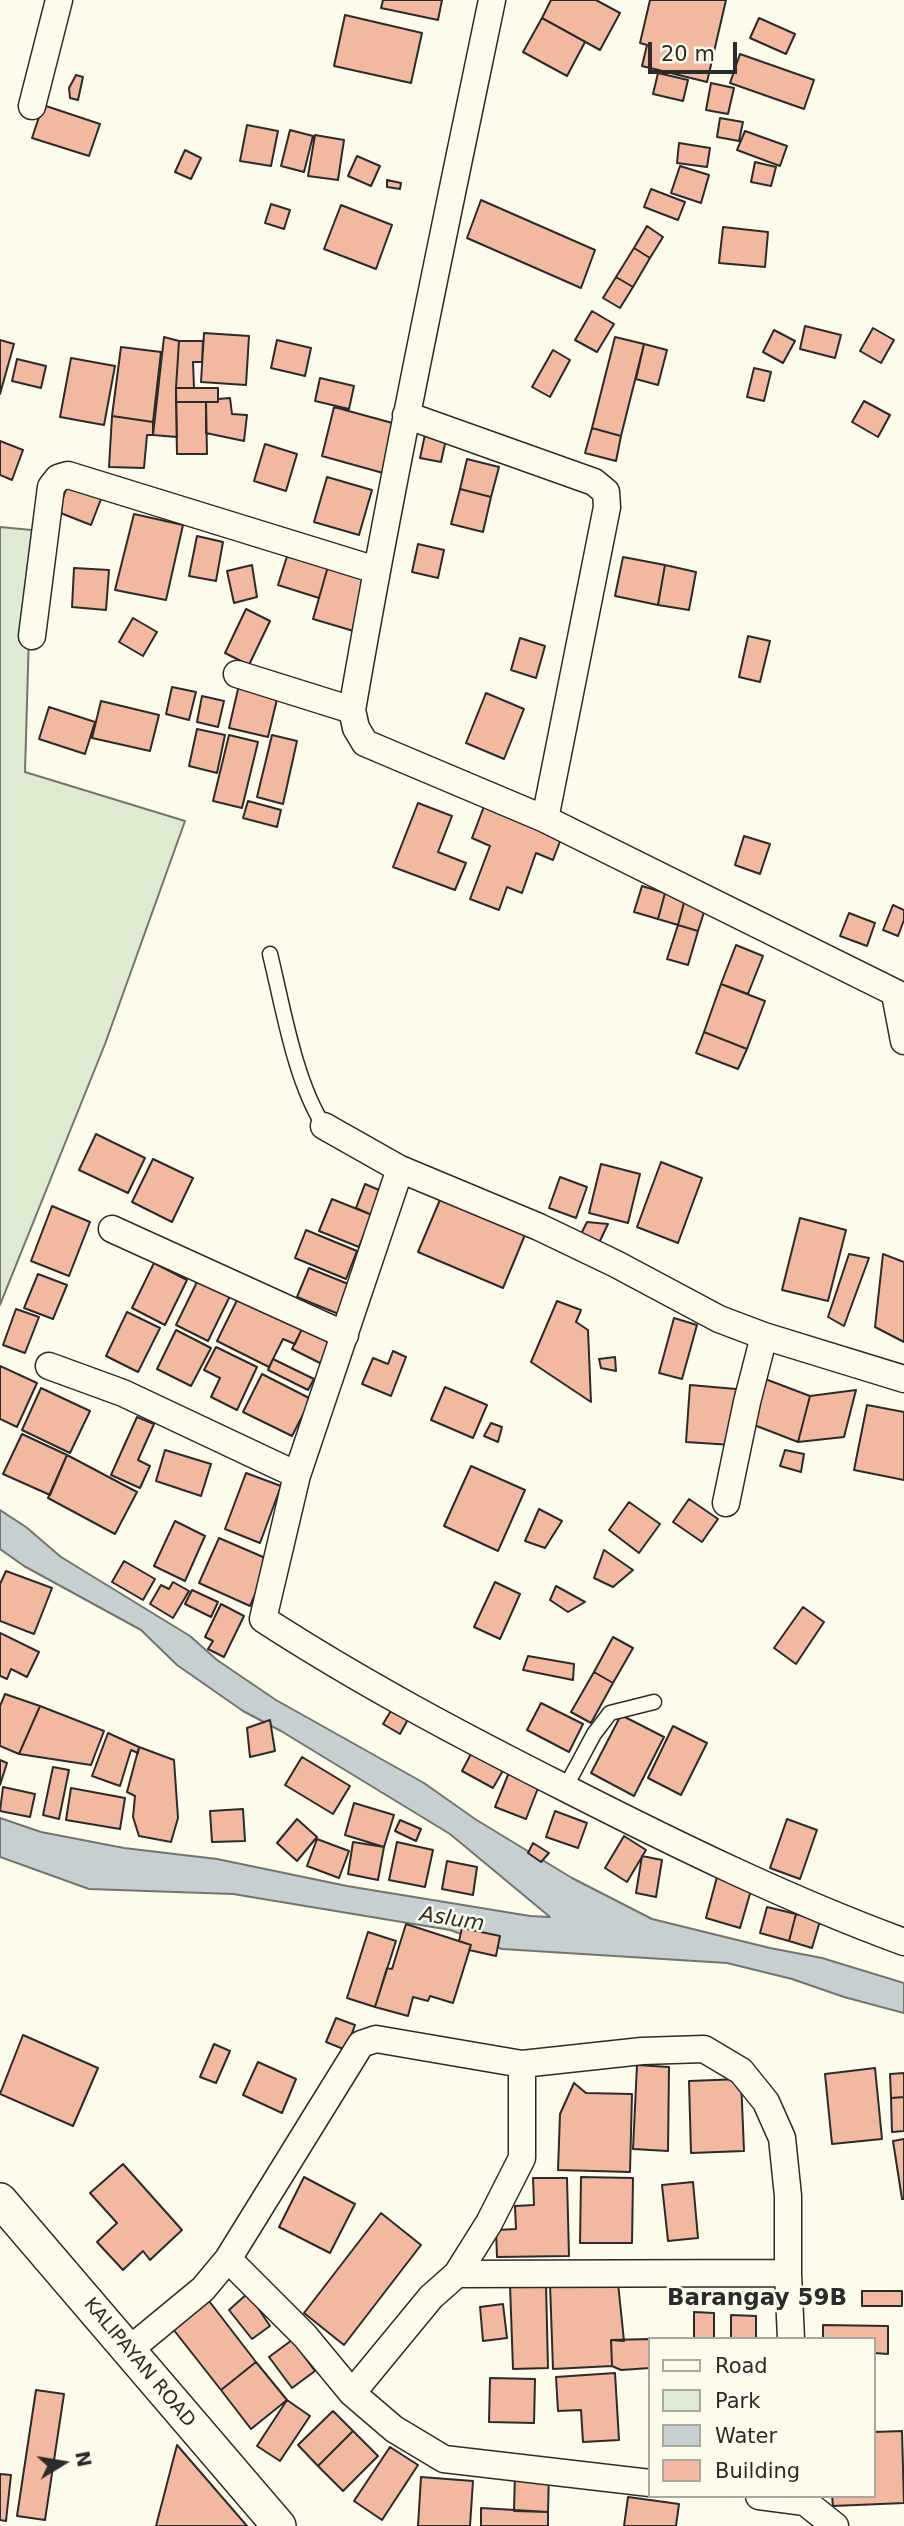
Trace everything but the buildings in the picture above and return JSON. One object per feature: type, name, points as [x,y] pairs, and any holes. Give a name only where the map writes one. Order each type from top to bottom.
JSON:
[{"type":"street","points":[[32,106],[59,0]]},
{"type":"street","points":[[492,0],[376,570],[352,710],[356,728],[365,743],[545,819],[899,995],[904,1041]]},
{"type":"street","points":[[406,415],[594,482],[606,492],[607,507],[545,819]]},
{"type":"street","points":[[32,636],[51,487],[58,478],[68,475],[376,570]]},
{"type":"street","points":[[237,674],[352,710]]},
{"type":"street","points":[[324,1126],[400,1169],[539,1227],[719,1319],[904,1380]]},
{"type":"street","points":[[400,1169],[297,1475],[263,1619],[465,1738],[677,1846],[904,1942]]},
{"type":"street","points":[[112,1229],[345,1335]]},
{"type":"street","points":[[726,1503],[764,1336]]},
{"type":"street","points":[[49,1366],[122,1393],[297,1475]]},
{"type":"street","points":[[129,2350],[203,2289],[228,2259],[361,2044],[376,2039],[522,2064],[642,2052],[704,2049],[741,2071],[766,2102],[782,2138],[788,2196],[791,2337]]},
{"type":"street","points":[[352,2393],[431,2297],[457,2274],[489,2222],[522,2158],[522,2064]]},
{"type":"street","name":"KALIPAYAN ROAD","points":[[0,2200],[279,2526]]},
{"type":"street","points":[[228,2259],[305,2336],[352,2393],[394,2429],[444,2459],[648,2483]]},
{"type":"street","points":[[457,2274],[788,2273]]},
{"type":"street","points":[[804,2499],[835,2526]]},
{"type":"lane","points":[[270,954],[303,1083],[315,1113],[324,1126]]},
{"type":"lane","points":[[565,1788],[594,1734],[610,1713],[653,1702]]},
{"type":"green space","points":[[0,527],[32,530],[25,772],[185,821],[105,1044],[0,1305]]},
{"type":"water","name":"Aslum","points":[[0,1510],[26,1527],[61,1557],[190,1636],[217,1660],[276,1700],[424,1783],[475,1819],[572,1878],[652,1919],[822,1958],[904,1983],[904,2013],[844,1997],[792,1979],[727,1963],[502,1949],[450,1930],[233,1894],[89,1889],[0,1857],[0,1818],[41,1832],[124,1848],[217,1859],[347,1886],[550,1917],[450,1834],[281,1731],[243,1711],[177,1665],[141,1630],[24,1566],[0,1549]]},
{"type":"district","name":"Barangay 59B","points":[[757,2299]]}]
